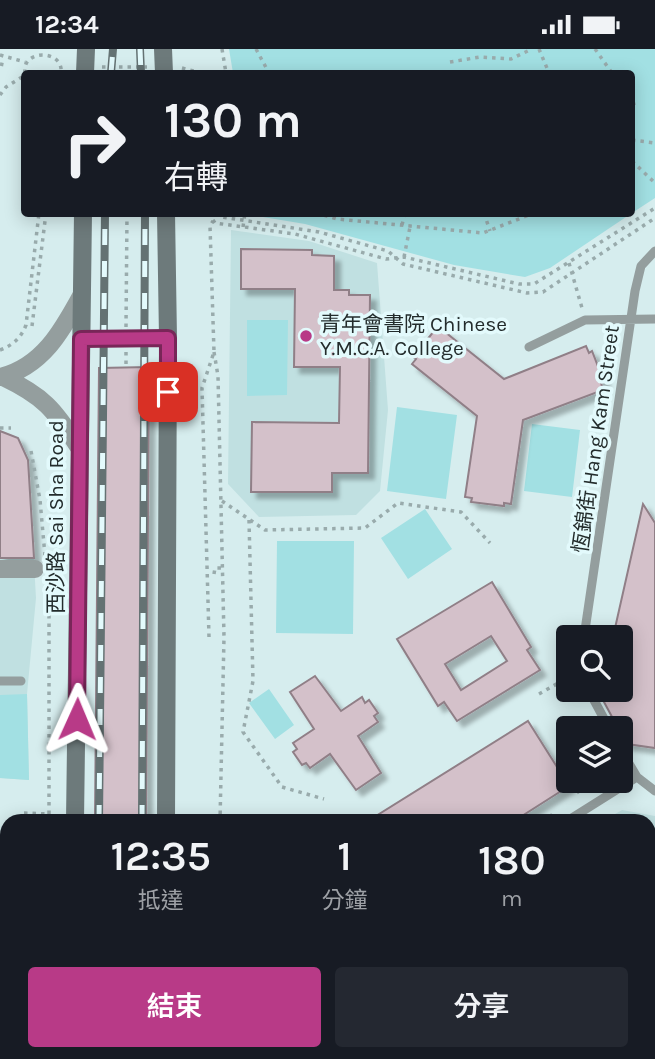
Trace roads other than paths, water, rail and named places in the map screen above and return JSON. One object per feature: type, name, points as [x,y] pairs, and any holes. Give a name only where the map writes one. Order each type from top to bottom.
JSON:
[{"type":"main road","points":[[86,49],[93,70]]},
{"type":"main road","points":[[163,49],[166,69]]},
{"type":"main road","name":"西沙路 Sai Sha Road","points":[[75,814],[83,217]]},
{"type":"main road","points":[[166,217],[166,814]]},
{"type":"street","points":[[1,377],[30,363],[46,351],[81,296]]},
{"type":"street","points":[[1,377],[36,394],[47,403],[60,417],[78,446]]},
{"type":"street","points":[[0,569],[43,571]]},
{"type":"lane","name":"恆錦街 Hang Kam Street","points":[[586,625],[641,266],[655,251]]},
{"type":"lane","points":[[529,347],[585,320],[655,319]]},
{"type":"lane","points":[[81,339],[168,338]]},
{"type":"lane","points":[[0,681],[21,681]]},
{"type":"lane","points":[[633,770],[637,777],[655,791]]},
{"type":"lane","points":[[578,814],[637,777]]},
{"type":"railway","points":[[111,70],[113,49]]},
{"type":"railway","points":[[140,49],[141,70]]},
{"type":"railway","points":[[99,814],[105,217]]},
{"type":"railway","points":[[142,814],[145,217]]},
{"type":"place","name":"青年會書院 Chinese Y.M.C.A. College","points":[[306,336]]}]
